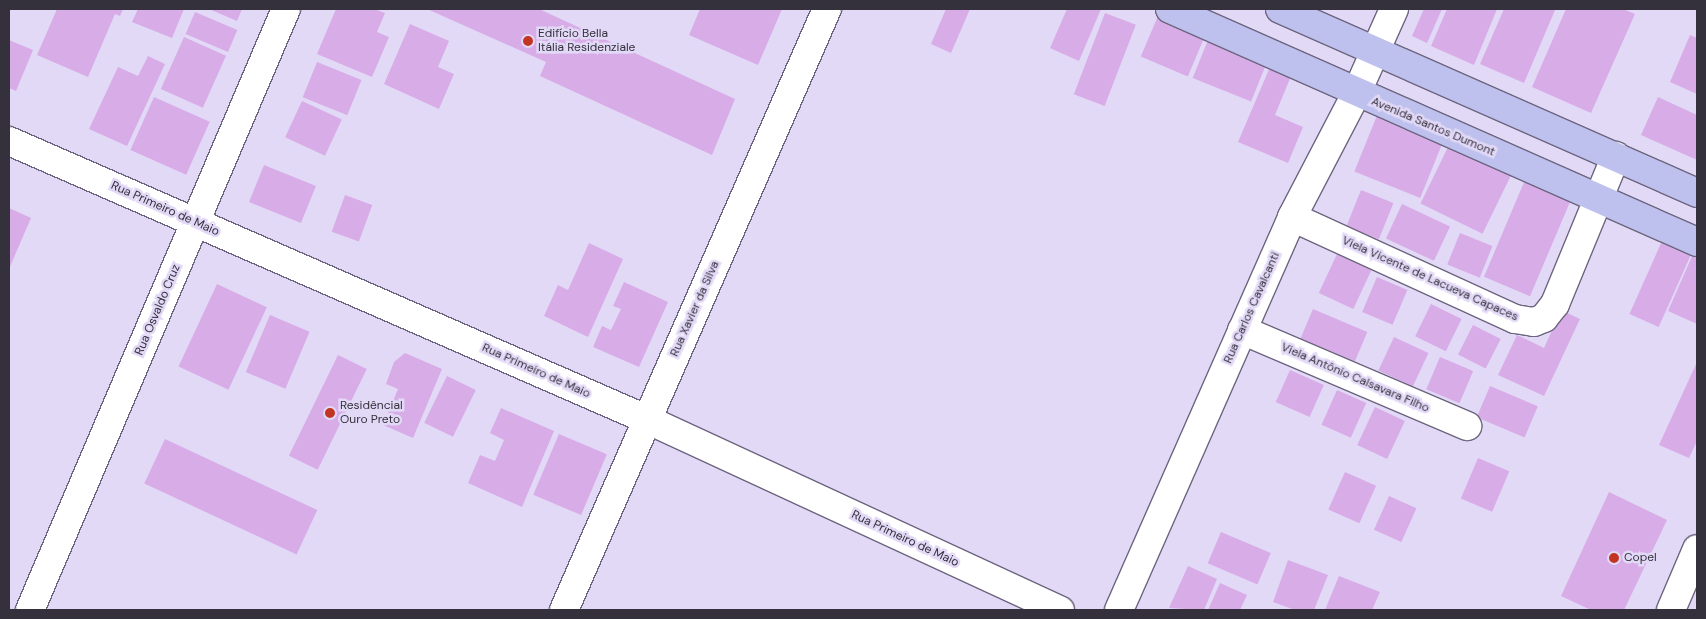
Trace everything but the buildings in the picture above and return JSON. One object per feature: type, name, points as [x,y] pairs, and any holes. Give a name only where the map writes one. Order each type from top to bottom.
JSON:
[{"type":"main road","name":"Avenida Santos Dumont","points":[[1170,9],[1356,94],[1697,242]]},
{"type":"main road","points":[[1280,9],[1375,48],[1697,193]]},
{"type":"street","name":"Rua Osvaldo Cruz","points":[[30,610],[286,9]]},
{"type":"street","name":"Rua Xavier da Silva","points":[[564,610],[827,9]]},
{"type":"street","name":"Rua Carlos Cavalcanti","points":[[1119,610],[1292,218],[1356,94],[1394,9]]},
{"type":"street","name":"Rua Primeiro de Maio","points":[[9,141],[646,419],[1060,610]]},
{"type":"street","name":"Viela Vicente de Lacueva Capaces","points":[[1292,218],[1516,319],[1534,322],[1544,318],[1555,304],[1616,156]]},
{"type":"street","name":"Viela Antônio Calsavara Filho","points":[[1242,330],[1467,426]]},
{"type":"street","points":[[1671,610],[1697,549]]},
{"type":"place","name":"Edifício Bella Itália Residenziale","points":[[528,41]]},
{"type":"place","name":"Residêncial Ouro Preto","points":[[330,413]]},
{"type":"place","name":"Copel","points":[[1614,558]]}]
